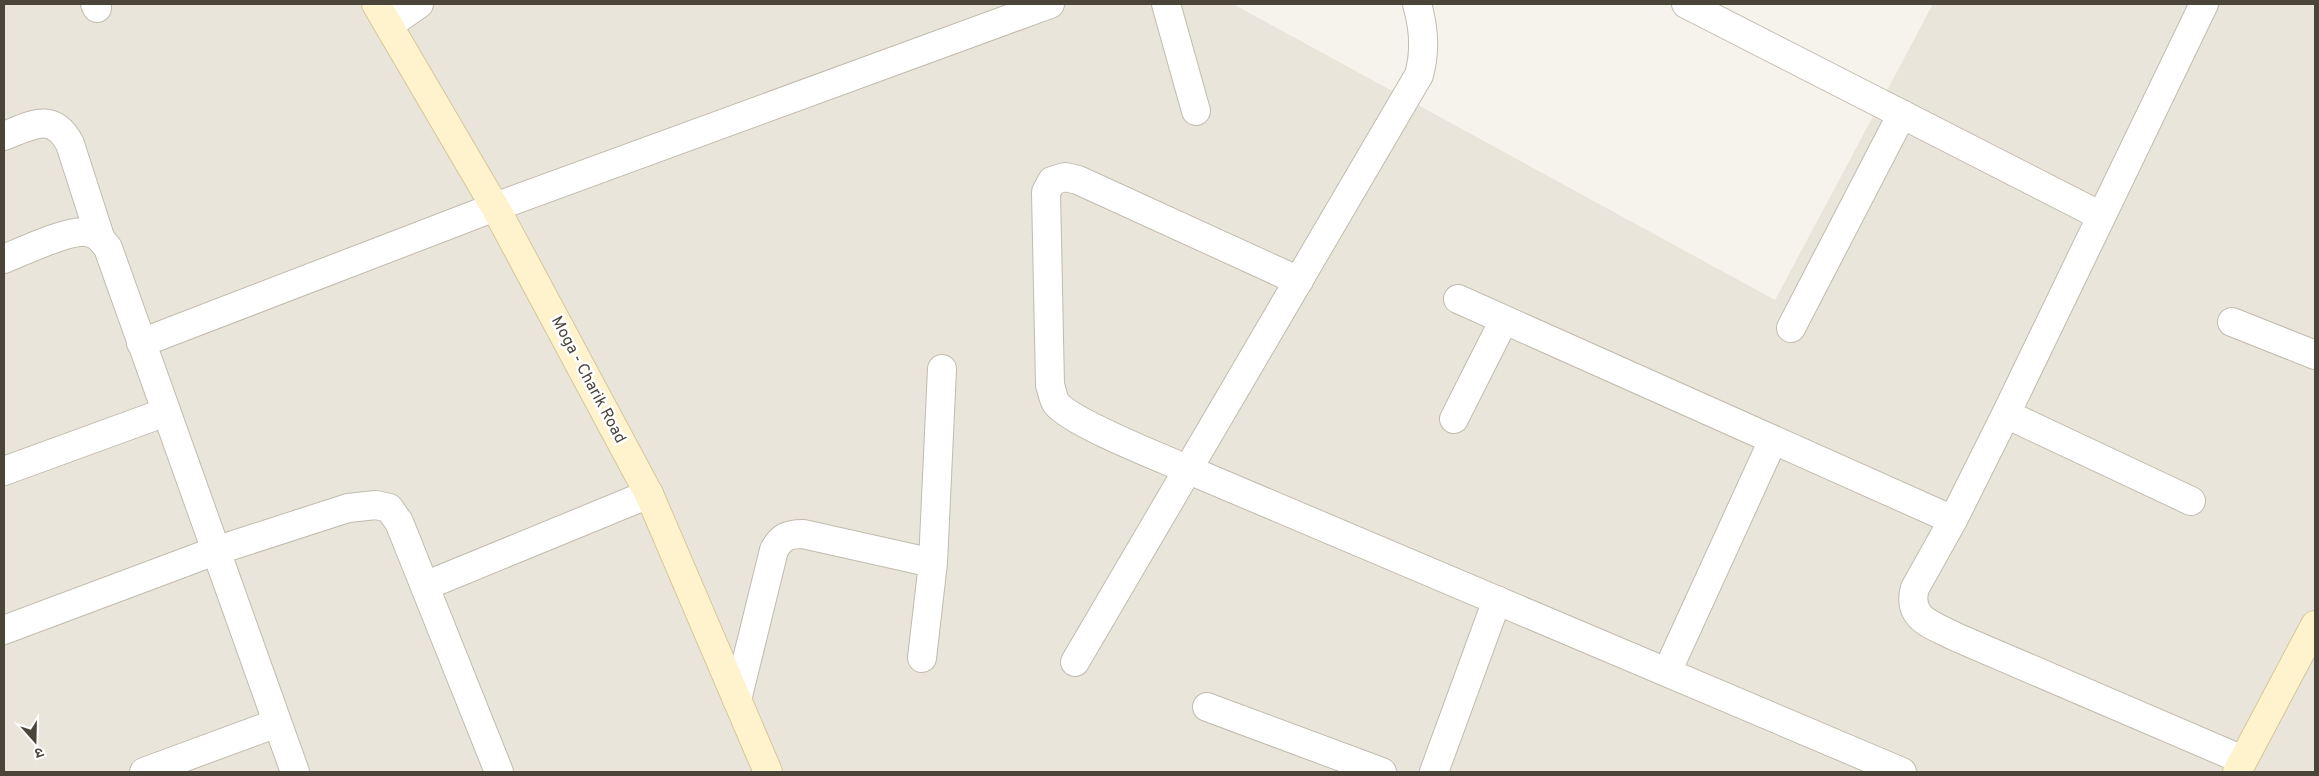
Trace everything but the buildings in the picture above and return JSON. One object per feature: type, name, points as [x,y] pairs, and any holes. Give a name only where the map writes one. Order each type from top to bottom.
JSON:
[{"type":"street","points":[[382,15],[419,4]]},
{"type":"street","points":[[141,343],[495,207],[1050,4]]},
{"type":"street","points":[[1166,4],[1196,111]]},
{"type":"street","points":[[1074,662],[1189,470],[1418,75],[1424,57],[1423,24],[1417,4]]},
{"type":"street","points":[[1686,4],[2101,216]]},
{"type":"street","points":[[2204,4],[2006,414],[1953,520],[1915,588],[1912,604],[1920,616],[1956,637],[2240,766],[2315,625]]},
{"type":"street","name":"Moga - Charik Road","points":[[382,15],[495,207],[649,494],[768,772]]},
{"type":"street","points":[[1791,328],[1902,114]]},
{"type":"street","points":[[4,136],[39,123],[53,124],[64,132],[70,144],[100,237],[108,248],[295,772]]},
{"type":"street","points":[[1299,281],[1078,180],[1065,177],[1052,181],[1048,184],[1046,192],[1050,385],[1055,403],[1069,414],[1092,426],[1189,470],[1902,772]]},
{"type":"street","points":[[4,259],[70,234],[86,232],[100,237]]},
{"type":"street","points":[[1458,299],[1953,520]]},
{"type":"street","points":[[1454,418],[1504,320]]},
{"type":"street","points":[[2232,322],[2315,354]]},
{"type":"street","points":[[922,658],[933,563],[942,369]]},
{"type":"street","points":[[4,471],[166,412]]},
{"type":"street","points":[[2006,414],[2191,501]]},
{"type":"street","points":[[1667,672],[1773,440]]},
{"type":"street","points":[[425,586],[649,494]]},
{"type":"street","points":[[4,630],[215,551],[348,508],[376,505],[389,508],[400,522],[499,772]]},
{"type":"street","points":[[737,700],[774,550],[779,540],[790,534],[804,534],[933,563]]},
{"type":"street","points":[[1434,772],[1497,600]]},
{"type":"street","points":[[1207,707],[1382,772]]},
{"type":"street","points":[[144,772],[277,723]]},
{"type":"shaded area","points":[[4,4],[1233,4],[1775,300],[1933,4],[2315,4],[2315,772],[4,772]]}]
